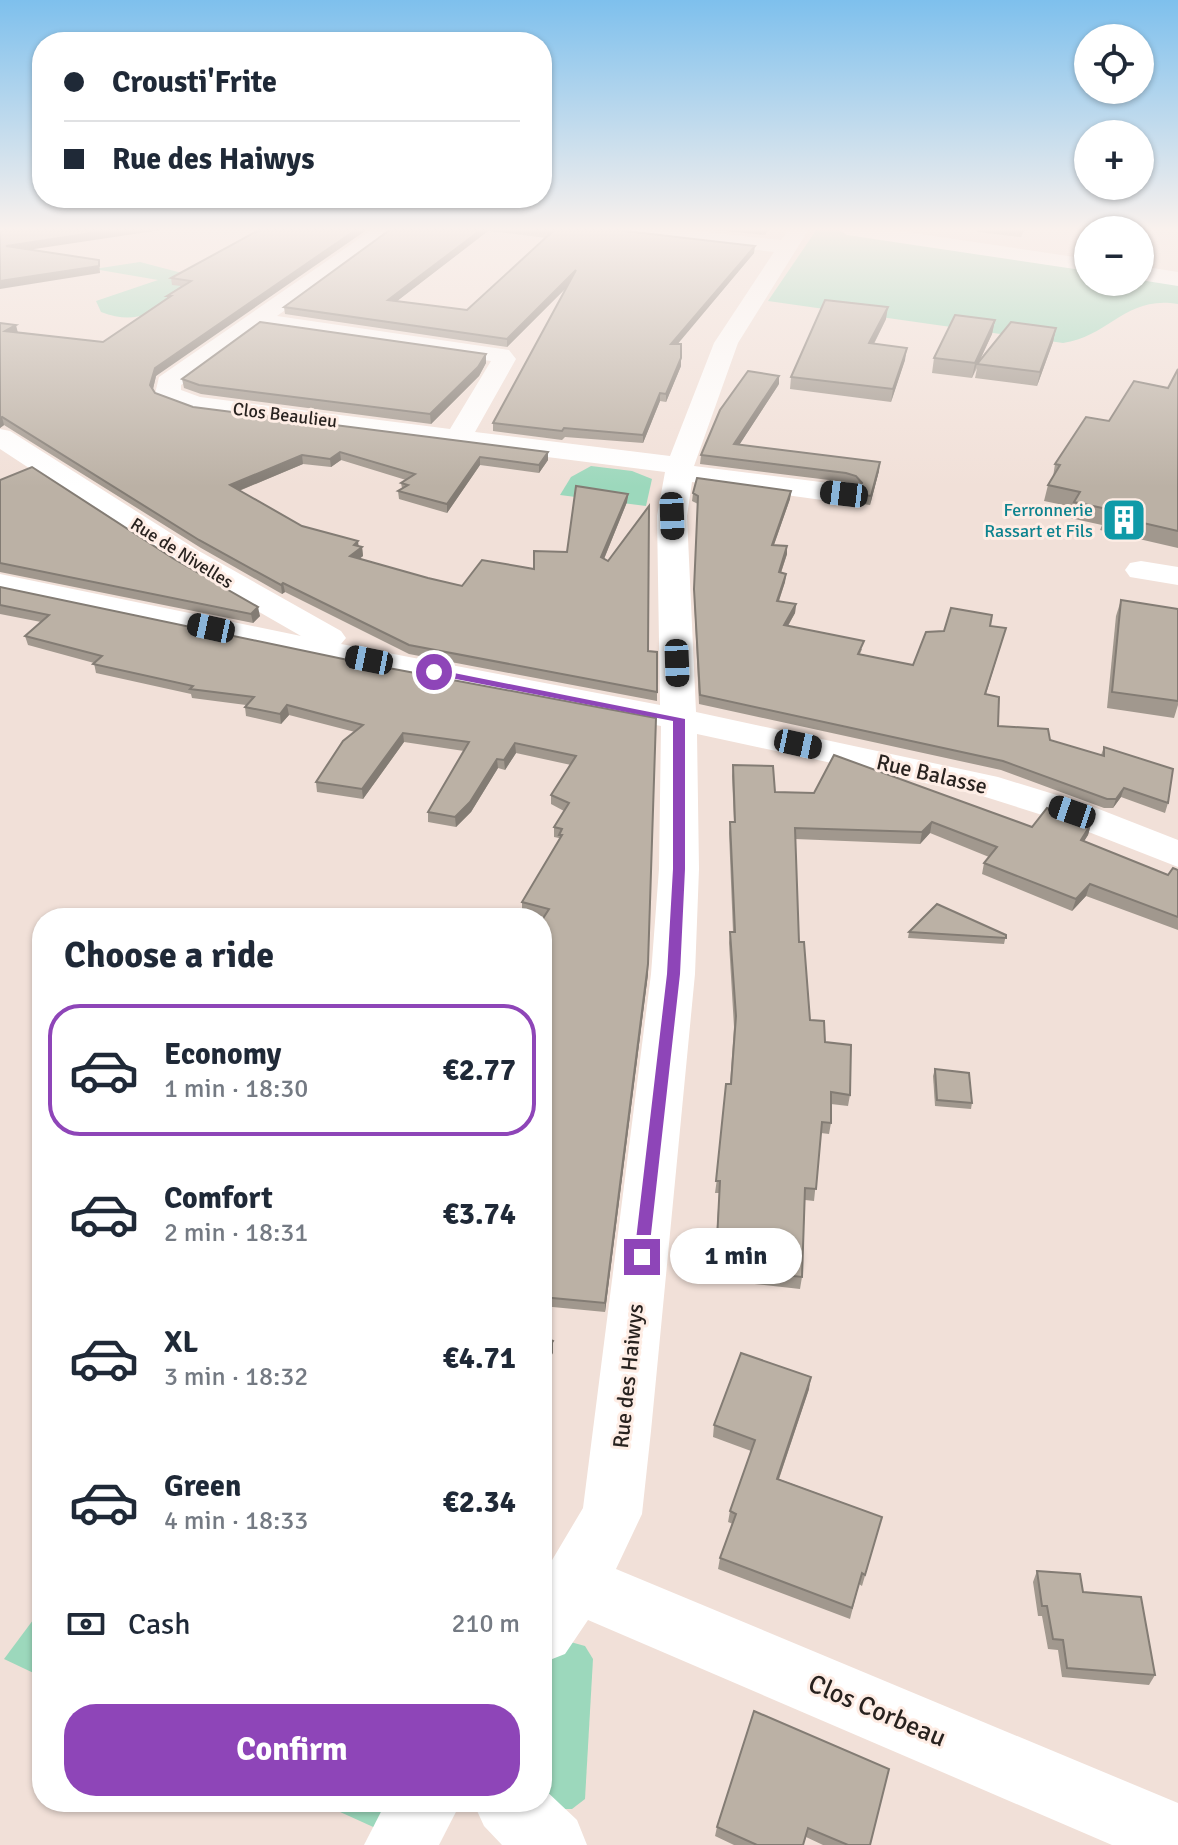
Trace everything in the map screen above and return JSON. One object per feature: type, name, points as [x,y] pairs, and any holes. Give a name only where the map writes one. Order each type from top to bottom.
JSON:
[{"type":"street","name":"Clos Beaulieu","points":[[259,315],[168,382],[168,394],[195,404],[458,438],[844,494]]},
{"type":"street","name":"Rue des Haiwys","points":[[559,1607],[612,1514],[673,974],[679,869],[679,719],[672,516],[680,469],[726,343],[744,315]]},
{"type":"street","points":[[252,320],[500,355],[504,359],[458,438]]},
{"type":"street","name":"Rue de Nivelles","points":[[0,437],[188,558],[369,660]]},
{"type":"street","points":[[1141,570],[1178,576]]},
{"type":"street","name":"Rue Balasse","points":[[0,583],[369,660],[679,719],[985,785],[1072,812],[1178,854]]},
{"type":"street","name":"Clos Corbeau","points":[[559,1607],[1178,1838]]},
{"type":"street","points":[[399,1845],[420,1812]]},
{"type":"street","points":[[518,1812],[552,1845]]},
{"type":"green space","points":[[867,315],[1124,315],[1079,339],[1063,343]]},
{"type":"green space","points":[[591,466],[632,471],[652,479],[646,506],[560,495],[571,477]]},
{"type":"green space","points":[[32,1621],[32,1672],[4,1659]]},
{"type":"green space","points":[[567,1641],[585,1646],[593,1659],[585,1799],[572,1809],[552,1808],[552,1651]]},
{"type":"green space","points":[[340,1812],[420,1812],[402,1840]]},
{"type":"building","points":[[143,315],[232,315],[155,368],[150,385],[155,393],[193,407],[548,452],[539,465],[480,457],[447,504],[398,491],[408,485],[401,483],[415,474],[340,452],[330,459],[302,455],[230,485],[302,526],[358,541],[354,545],[362,547],[350,556],[462,586],[482,560],[534,569],[534,551],[567,552],[576,486],[628,494],[601,557],[608,561],[649,506],[648,651],[657,652],[657,692],[409,645],[283,583],[281,585],[199,540],[0,418],[0,323],[16,325],[5,331],[103,342]]},
{"type":"building","points":[[340,315],[531,315],[507,339]]},
{"type":"building","points":[[552,315],[696,315],[671,344],[681,344],[681,358],[666,394],[660,393],[643,435],[564,428],[562,431],[493,423]]},
{"type":"building","points":[[818,315],[884,315],[869,343],[907,348],[893,389],[791,377]]},
{"type":"building","points":[[955,315],[995,320],[975,363],[934,358]]},
{"type":"building","points":[[260,322],[486,354],[478,367],[430,414],[199,385],[182,379]]},
{"type":"building","points":[[1011,322],[1056,328],[1040,372],[977,364]]},
{"type":"building","points":[[1178,369],[1178,531],[1104,514],[1107,509],[1074,502],[1080,492],[1048,485],[1060,465],[1055,464],[1086,417],[1109,421],[1134,381],[1168,388]]},
{"type":"building","points":[[748,371],[779,376],[734,444],[880,462],[871,496],[856,494],[862,483],[856,476],[846,473],[701,455],[720,410]]},
{"type":"building","points":[[32,467],[174,559],[258,607],[251,614],[0,563],[0,480]]},
{"type":"building","points":[[697,478],[791,491],[772,545],[787,546],[779,572],[786,574],[777,601],[796,604],[784,625],[864,641],[858,654],[913,665],[926,632],[944,631],[951,608],[992,615],[990,626],[1006,628],[985,694],[999,697],[998,726],[1048,729],[1050,740],[1104,756],[1104,747],[1173,769],[1168,803],[1124,788],[1116,799],[1107,799],[1003,761],[700,695],[694,589],[698,496],[693,493]]},
{"type":"building","points":[[0,587],[367,664],[656,718],[648,964],[605,1303],[552,1298],[552,908],[522,902],[562,835],[559,835],[562,829],[554,827],[569,803],[551,795],[576,756],[515,743],[504,760],[497,759],[470,802],[455,817],[428,812],[469,742],[403,733],[362,789],[316,782],[343,741],[363,725],[287,705],[280,714],[245,707],[254,697],[190,689],[193,686],[93,664],[102,656],[25,636],[49,615],[0,605]]},
{"type":"building","points":[[1121,600],[1178,609],[1178,701],[1112,692]]},
{"type":"building","points":[[834,755],[1032,827],[1047,808],[1091,824],[1081,840],[1168,875],[1173,868],[1178,870],[1178,917],[1090,884],[1076,899],[984,863],[997,847],[932,822],[922,832],[795,828],[799,942],[804,942],[810,1020],[824,1021],[825,1042],[851,1045],[850,1095],[831,1092],[831,1123],[822,1122],[816,1189],[805,1188],[802,1277],[709,1267],[712,1239],[717,1240],[720,1181],[716,1181],[726,1084],[731,1084],[736,1016],[730,932],[735,932],[730,822],[735,822],[733,765],[773,766],[775,792],[814,793]]},
{"type":"building","points":[[937,904],[1006,935],[1006,938],[909,932]]},
{"type":"building","points":[[935,1069],[969,1073],[972,1103],[937,1100]]},
{"type":"building","points":[[741,1353],[811,1377],[777,1479],[882,1517],[852,1608],[720,1558],[736,1514],[730,1511],[755,1440],[714,1425]]},
{"type":"building","points":[[1037,1571],[1080,1574],[1083,1592],[1141,1597],[1155,1675],[1067,1668],[1063,1640],[1053,1639],[1047,1606],[1042,1606]]},
{"type":"building","points":[[754,1711],[889,1769],[870,1845],[848,1845],[808,1828],[803,1845],[757,1845],[717,1827]]},
{"type":"place","name":"Ferronnerie Rassart et Fils","points":[[1124,520]]},
{"type":"route","points":[[434,672],[679,719],[679,869],[673,974],[642,1257]]}]
